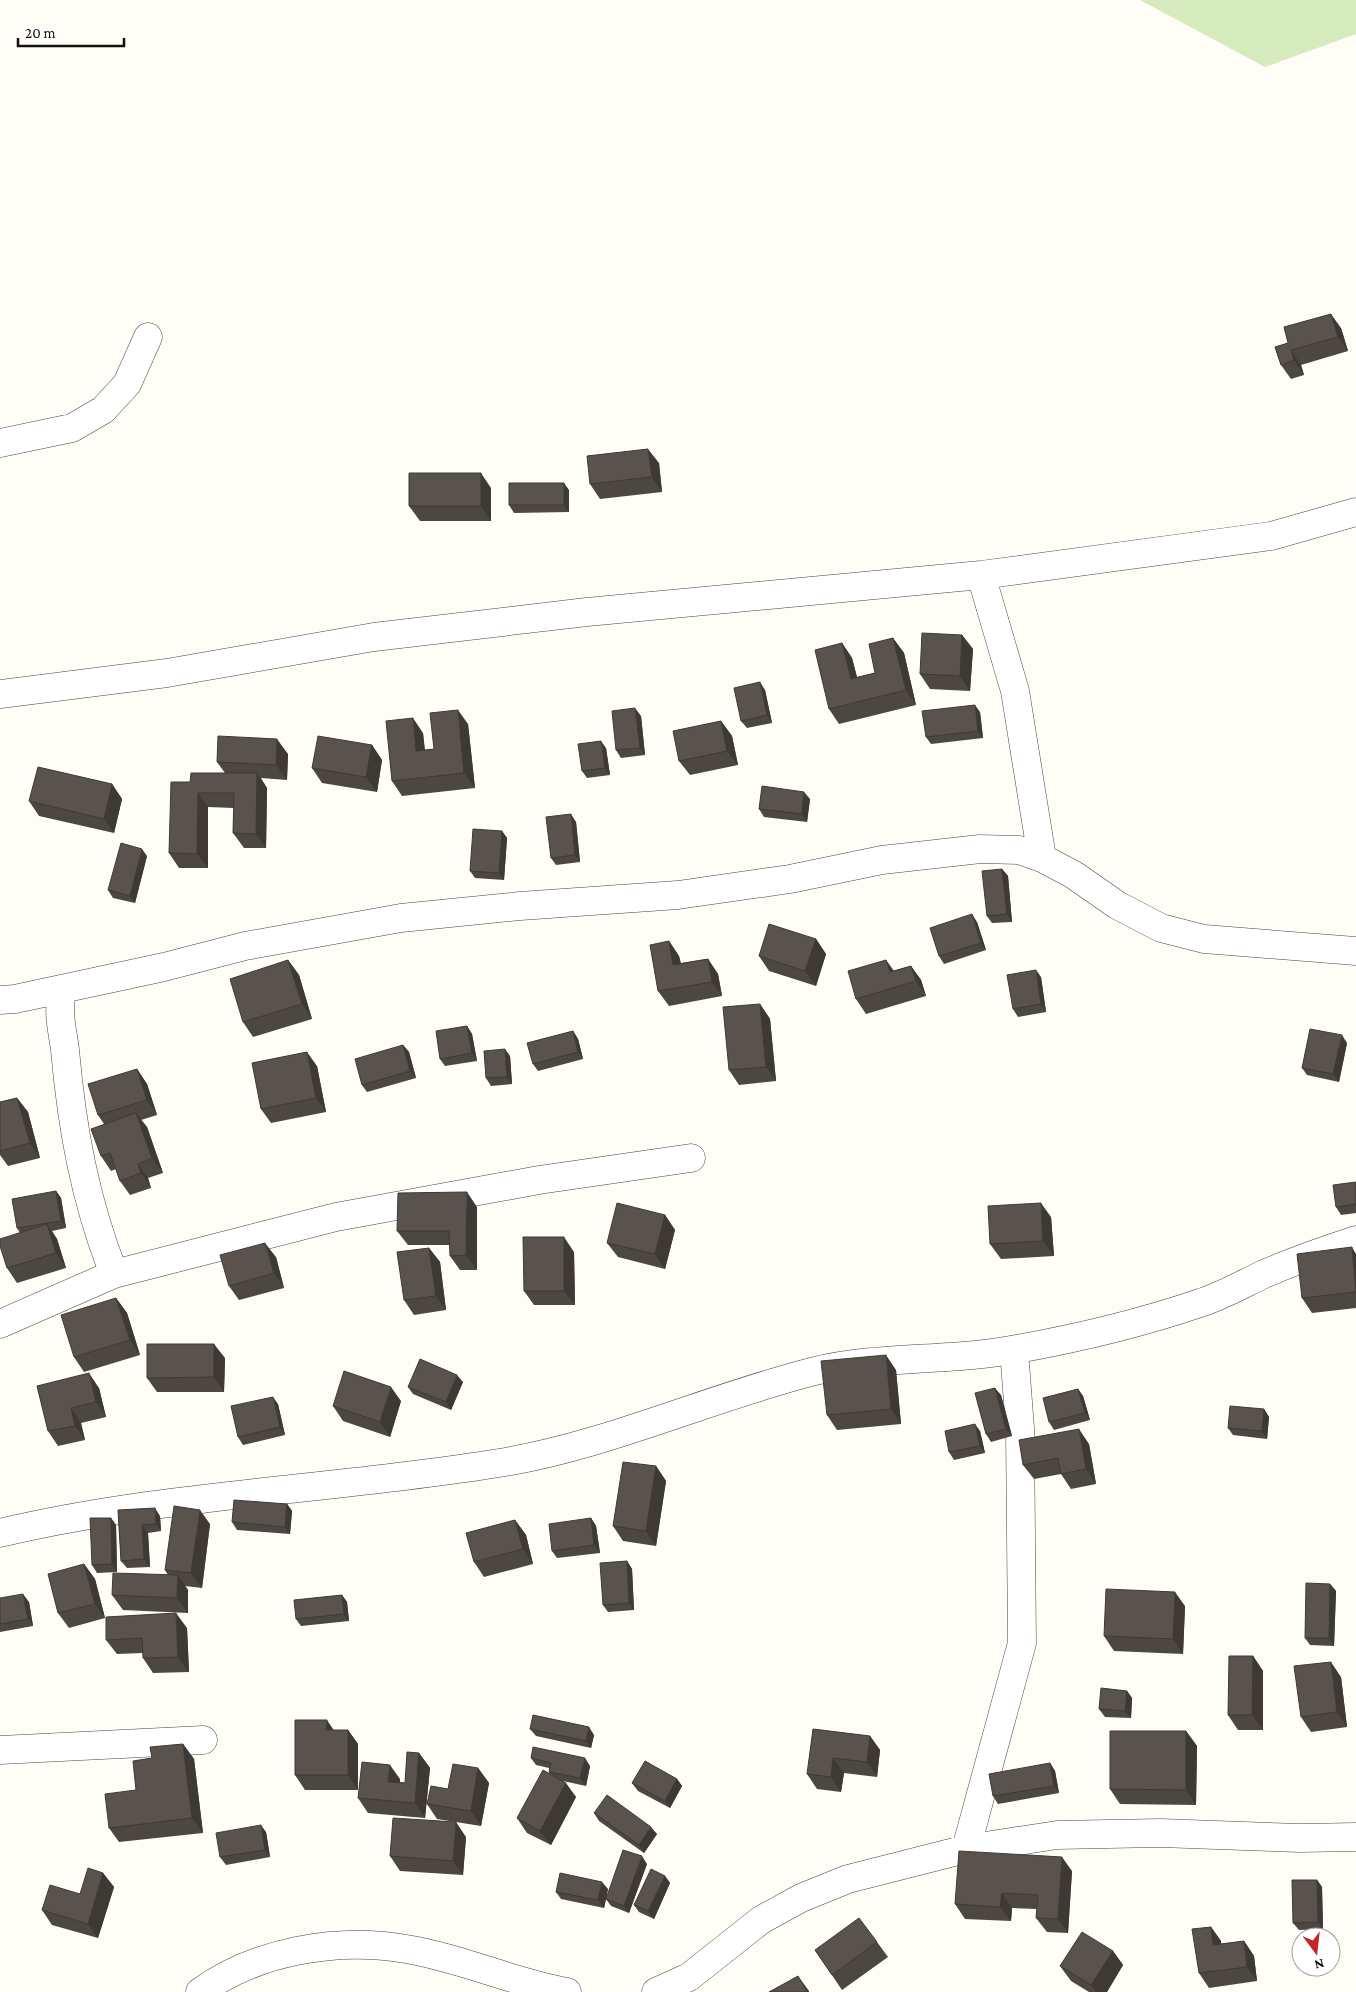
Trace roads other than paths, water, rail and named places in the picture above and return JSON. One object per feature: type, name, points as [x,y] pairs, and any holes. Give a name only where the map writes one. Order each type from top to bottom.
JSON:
[{"type":"street","points":[[0,443],[72,428],[103,410],[128,384],[148,337]]},
{"type":"street","points":[[0,694],[167,673],[374,637],[587,612],[981,574],[1271,536],[1356,512]]},
{"type":"street","points":[[981,574],[1015,691],[1042,858]]},
{"type":"street","points":[[0,1000],[164,967],[245,946],[401,918],[520,906],[678,896],[790,880],[882,860],[980,849],[1019,850],[1042,858],[1074,875],[1117,905],[1161,928],[1204,939],[1356,951]]},
{"type":"street","points":[[61,989],[60,1021],[65,1048],[67,1089],[82,1172],[100,1237],[114,1274]]},
{"type":"street","points":[[0,1324],[114,1274],[336,1218],[539,1180],[691,1158]]},
{"type":"street","points":[[0,1533],[108,1512],[209,1498],[345,1485],[502,1463],[562,1449],[704,1406],[768,1383],[829,1368],[889,1359],[958,1356],[1014,1350],[1117,1327],[1204,1302],[1266,1274],[1356,1240]]},
{"type":"street","points":[[966,1849],[1022,1643],[1020,1428],[1014,1350]]},
{"type":"street","points":[[0,1750],[203,1740]]},
{"type":"street","points":[[656,1992],[689,1977],[761,1920],[801,1898],[848,1879],[966,1849],[1057,1835],[1160,1832],[1300,1838],[1356,1837]]},
{"type":"street","points":[[200,1992],[220,1977],[286,1954],[355,1944],[405,1949],[567,1992]]}]
